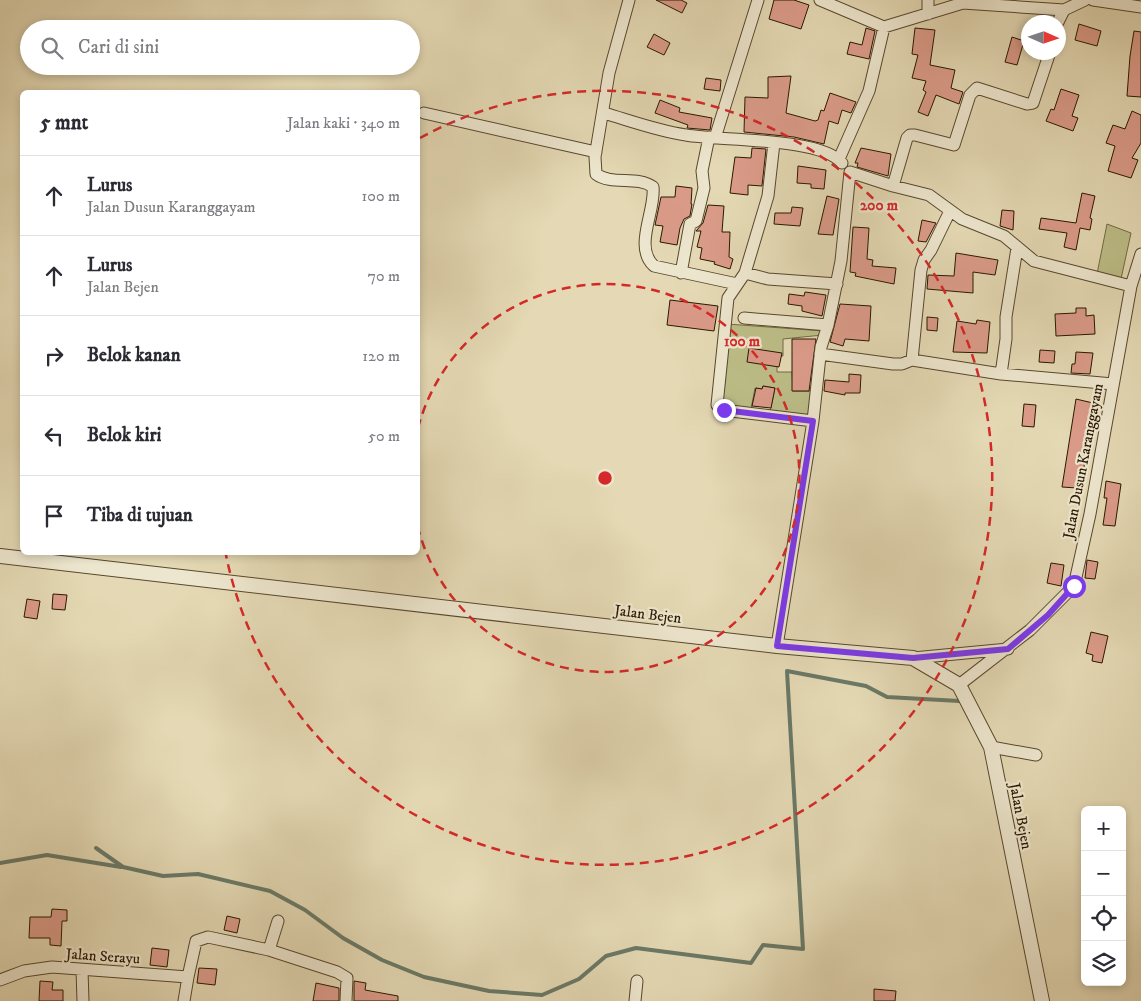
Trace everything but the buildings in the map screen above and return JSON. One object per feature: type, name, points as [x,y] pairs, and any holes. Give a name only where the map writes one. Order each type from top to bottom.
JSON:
[{"type":"street","points":[[629,0],[609,73],[604,113],[596,152],[596,174],[602,178],[643,183],[652,187],[646,256],[654,266],[737,284]]},
{"type":"street","points":[[682,273],[690,224],[696,221],[704,188],[702,171],[758,0]]},
{"type":"street","points":[[820,0],[884,27],[963,3],[1064,10],[1081,1]]},
{"type":"street","points":[[928,0],[928,14]]},
{"type":"street","points":[[1093,0],[1141,7]]},
{"type":"street","points":[[1062,15],[1064,10]]},
{"type":"street","points":[[839,159],[869,91],[884,27]]},
{"type":"street","points":[[893,186],[907,138],[910,135],[954,145],[970,96],[977,88],[1028,104],[1034,103],[1047,60]]},
{"type":"street","points":[[424,113],[596,152]]},
{"type":"street","points":[[604,113],[671,133],[774,143],[818,150],[839,159],[850,172],[929,195],[962,219],[1004,236],[1034,261],[1131,286]]},
{"type":"street","points":[[774,143],[768,196],[745,274],[728,298],[719,407],[766,416],[813,421]]},
{"type":"street","points":[[777,646],[813,421],[820,354],[837,284],[850,172]]},
{"type":"street","points":[[912,360],[921,270],[924,260],[950,211]]},
{"type":"street","points":[[1001,374],[1006,339],[1006,317],[1017,248]]},
{"type":"street","name":"Jalan Dusun Karanggayam","points":[[959,685],[1008,649],[1048,615],[1074,586],[1131,286],[1141,254]]},
{"type":"street","points":[[745,274],[768,279],[837,284]]},
{"type":"street","points":[[744,318],[828,325]]},
{"type":"street","points":[[820,354],[893,364],[902,364],[912,360],[1001,374],[1113,384]]},
{"type":"street","name":"Jalan Bejen","points":[[0,556],[777,646],[913,658],[959,685],[990,747],[1042,1001]]},
{"type":"street","points":[[913,658],[1008,649]]},
{"type":"street","points":[[990,747],[1036,755]]},
{"type":"street","points":[[269,950],[278,920]]},
{"type":"street","points":[[185,998],[196,941],[208,936],[269,950],[337,972],[347,978],[346,1001]]},
{"type":"street","name":"Jalan Serayu","points":[[0,980],[24,971],[52,967],[188,977]]},
{"type":"street","points":[[82,970],[83,1001]]},
{"type":"street","points":[[635,1001],[637,981]]},
{"type":"green space","points":[[1107,224],[1131,233],[1121,279],[1097,274]]},
{"type":"green space","points":[[727,324],[824,331],[823,335],[783,339],[783,356],[777,356],[777,372],[792,372],[793,391],[816,391],[810,417],[770,412],[775,388],[763,386],[762,389],[755,388],[751,409],[721,406]]},
{"type":"waterway","points":[[96,848],[123,867],[163,876],[198,874],[270,891],[305,910],[343,938],[382,960],[424,977],[489,991],[542,995],[579,979],[606,956],[636,948],[751,963],[763,945],[803,949],[787,671],[866,686],[887,697],[959,701]]},
{"type":"waterway","points":[[0,863],[47,855],[121,867]]},
{"type":"route","points":[[724,410],[813,421],[777,646],[913,658],[1008,649],[1048,615],[1074,586]]}]
